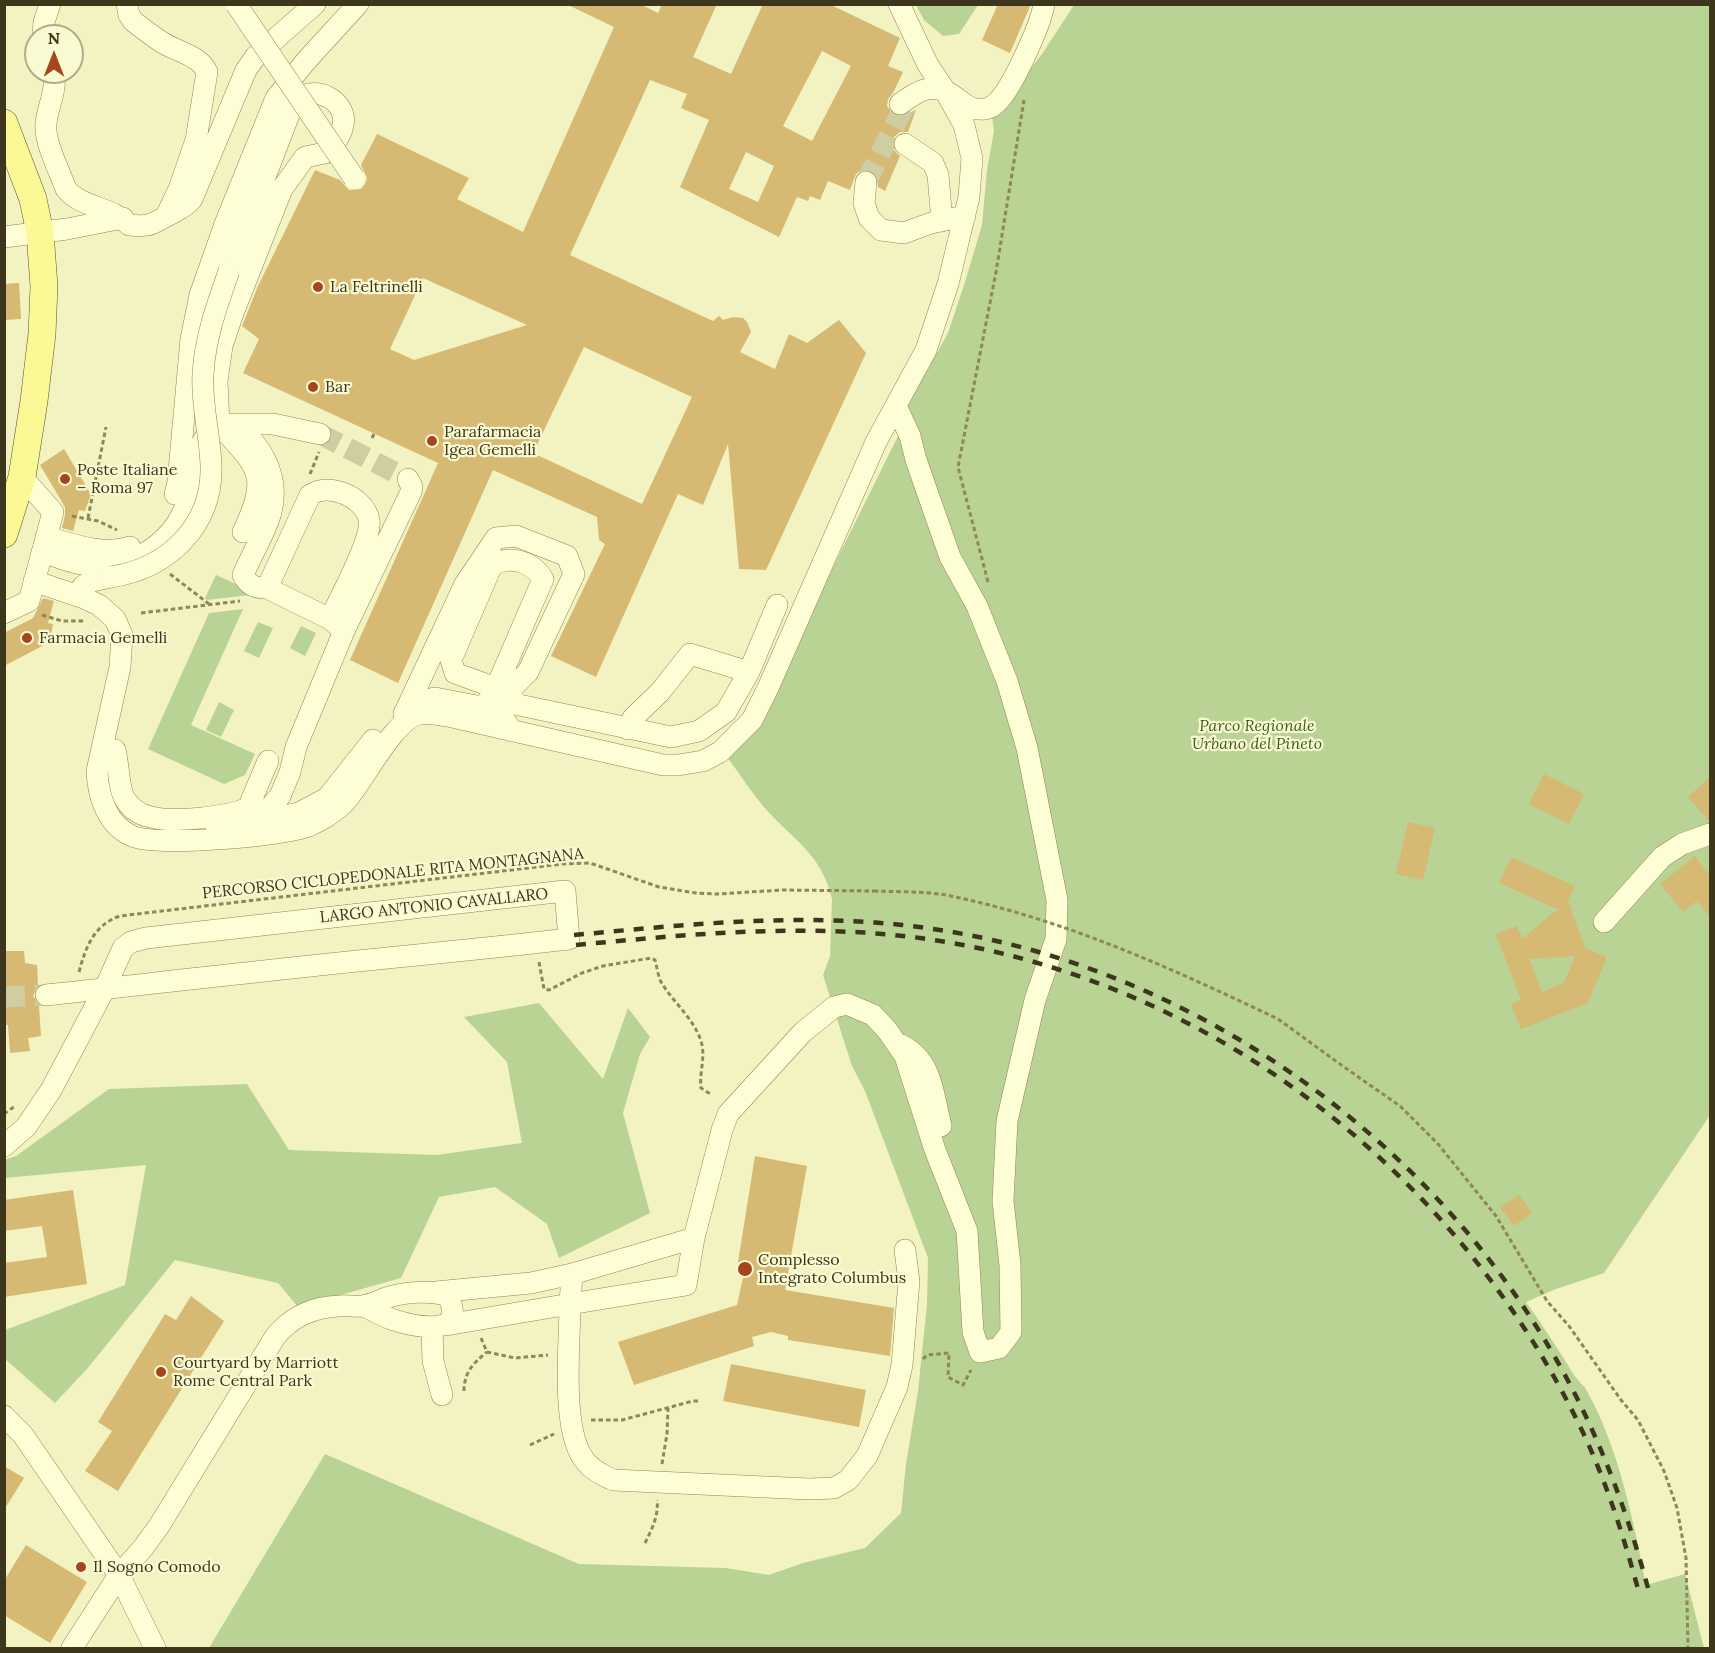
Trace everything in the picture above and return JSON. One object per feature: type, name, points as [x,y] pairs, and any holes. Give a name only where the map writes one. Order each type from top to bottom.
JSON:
[{"type":"main road","points":[[4,123],[33,199],[40,233],[44,286],[42,334],[22,477],[4,534]]},
{"type":"street","points":[[44,24],[50,4]]},
{"type":"street","points":[[127,4],[133,21],[171,48],[196,59],[207,72],[196,140],[179,189],[166,216]]},
{"type":"street","points":[[236,4],[354,178]]},
{"type":"street","points":[[54,84],[46,131],[66,189],[73,196],[123,218],[129,225],[157,223],[182,209],[192,199],[250,62],[315,4]]},
{"type":"street","points":[[40,560],[100,550],[125,549],[145,541],[159,529],[168,515],[178,482],[191,339],[201,295],[225,224],[276,98],[358,4]]},
{"type":"street","points":[[84,592],[111,598],[128,615],[135,631],[133,669],[110,776],[112,798],[136,826],[152,831],[173,831],[242,823],[299,813],[327,798],[389,720],[412,714],[448,716],[663,765],[703,761],[720,752],[752,720],[876,442],[926,350],[937,321],[965,216],[972,158],[964,125],[928,64],[899,4]]},
{"type":"street","points":[[900,104],[916,92],[930,88],[944,89],[968,108],[985,109],[995,105],[1009,88],[1044,4]]},
{"type":"street","points":[[84,592],[92,581],[145,568],[170,553],[192,531],[205,507],[211,480],[211,467],[203,396],[204,359],[212,322],[229,271],[293,104],[310,93],[329,97],[336,103],[342,112],[344,122],[342,132],[325,153],[305,157],[282,189],[222,346],[218,381],[226,424],[255,468],[259,491],[252,514],[243,532]]},
{"type":"street","points":[[905,144],[933,162],[938,175],[942,221]]},
{"type":"street","points":[[866,182],[864,203],[869,218],[881,230],[904,233],[965,216]]},
{"type":"street","points":[[4,237],[123,218]]},
{"type":"street","points":[[364,1306],[394,1320],[439,1327],[686,1285],[694,1238],[724,1122],[746,1094],[803,1032],[834,1007],[847,1004],[873,1015],[905,1056],[935,1150],[967,1231],[973,1332],[980,1352],[999,1348],[1011,1332],[1010,1265],[1003,1201],[1007,1121],[1035,1000],[1056,939],[1057,900],[1027,748],[1007,681],[978,606],[950,557],[916,460],[910,436],[896,406]]},
{"type":"street","points":[[40,560],[82,565],[135,559],[166,538],[182,518],[190,493],[194,469],[210,431],[226,424],[273,424],[320,434]]},
{"type":"street","points":[[226,424],[253,442],[270,467],[274,489],[271,513],[243,575],[249,585],[267,588],[337,625]]},
{"type":"street","points":[[876,442],[893,441],[916,460]]},
{"type":"street","points":[[4,613],[29,601],[53,512],[22,477]]},
{"type":"street","points":[[337,625],[411,492],[412,487],[408,479]]},
{"type":"street","points":[[242,823],[267,811],[280,796],[290,772],[296,747],[369,528],[365,510],[348,495],[328,489],[322,489],[310,495],[267,588]]},
{"type":"street","points":[[412,714],[465,584],[496,538],[516,536],[567,556],[574,574],[528,672],[492,697],[482,707]]},
{"type":"street","points":[[512,731],[504,719],[503,689],[543,579],[538,571],[516,560],[503,559],[492,566],[451,660],[455,673],[503,689],[519,705],[670,737],[699,731],[726,712],[748,672],[777,605]]},
{"type":"street","points":[[40,560],[111,614],[122,635],[120,667],[97,771],[97,789],[106,811],[117,826],[132,836],[149,840],[188,841],[244,837],[308,826],[343,804],[422,700],[435,698],[482,707]]},
{"type":"street","points":[[82,565],[84,592]]},
{"type":"street","points":[[628,729],[633,718],[660,692],[690,654],[748,672]]},
{"type":"street","points":[[482,707],[490,726]]},
{"type":"street","points":[[115,750],[122,793],[126,801],[136,811],[152,818],[218,816],[248,808],[268,761]]},
{"type":"street","points":[[1604,922],[1662,857],[1682,844],[1710,834]]},
{"type":"street","name":"LARGO ANTONIO CAVALLARO","points":[[565,891],[569,939],[105,988],[123,948],[138,939],[565,891]]},
{"type":"street","points":[[46,995],[105,988]]},
{"type":"street","points":[[4,1146],[26,1127],[51,1090],[105,988]]},
{"type":"street","points":[[896,1042],[913,1051],[926,1067],[944,1140]]},
{"type":"street","points":[[72,1648],[118,1575],[143,1548],[159,1526],[281,1330],[296,1317],[320,1308],[364,1306],[391,1297],[531,1283],[572,1274],[694,1238]]},
{"type":"street","points":[[572,1274],[568,1396],[574,1439],[585,1462],[597,1473],[613,1480],[809,1489],[834,1488],[848,1480],[867,1456],[897,1387],[909,1281],[905,1250]]},
{"type":"street","points":[[436,1292],[448,1296],[453,1306],[452,1317],[439,1327],[433,1361],[442,1395]]},
{"type":"street","points":[[4,1416],[22,1435],[118,1575],[155,1648]]},
{"type":"path","points":[[989,590],[958,467],[996,272],[1025,96]]},
{"type":"path","points":[[88,518],[106,427]]},
{"type":"path","points":[[53,512],[88,518],[108,525],[123,535]]},
{"type":"path","points":[[162,567],[209,604]]},
{"type":"path","points":[[141,613],[248,600]]},
{"type":"path","points":[[33,612],[62,621],[96,619]]},
{"type":"path","name":"PERCORSO CICLOPEDONALE RITA MONTAGNANA","points":[[126,915],[590,863],[659,887],[696,893],[782,890],[874,891],[949,896],[1081,932],[1149,959],[1278,1019],[1400,1106],[1438,1144],[1485,1201],[1547,1301],[1569,1326],[1621,1400],[1638,1420],[1664,1471],[1677,1508],[1686,1558],[1688,1648]]},
{"type":"path","points":[[537,942],[544,989],[549,990],[582,972],[603,966],[651,958],[655,960],[660,981],[702,1041],[703,1052],[699,1078],[701,1088],[712,1095]]},
{"type":"path","points":[[464,1391],[464,1378],[475,1361],[487,1352]]},
{"type":"path","points":[[900,1375],[909,1375],[927,1355],[949,1353],[948,1377],[963,1385],[980,1352]]},
{"type":"green space","points":[[916,5],[978,5],[959,34],[943,36],[924,20]]},
{"type":"green space","name":"Parco Regionale Urbano del Pineto","points":[[1074,5],[1710,5],[1710,1115],[1604,1273],[1526,1302],[1574,1375],[1587,1390],[1599,1415],[1624,1487],[1646,1585],[1685,1574],[1704,1648],[209,1648],[325,1454],[579,1564],[726,1568],[769,1575],[803,1563],[865,1548],[901,1513],[906,1464],[918,1391],[927,1304],[928,1258],[865,1091],[852,1066],[823,975],[830,956],[832,899],[827,883],[813,858],[763,806],[724,753],[778,678],[900,432],[903,413],[948,333],[982,225],[987,170],[994,131],[992,117],[1042,54]]},
{"type":"green space","points":[[216,575],[251,591],[250,595],[207,600],[205,598]]},
{"type":"green space","points":[[243,609],[191,725],[255,754],[245,775],[224,784],[148,749],[209,613]]},
{"type":"green space","points":[[258,622],[273,628],[259,658],[244,651]]},
{"type":"green space","points":[[301,626],[316,633],[305,656],[290,648]]},
{"type":"green space","points":[[219,702],[234,710],[221,737],[206,730]]},
{"type":"green space","points":[[539,1003],[603,1079],[628,1008],[650,1037],[640,1054],[623,1113],[650,1213],[559,1258],[547,1224],[495,1187],[439,1197],[401,1278],[298,1307],[278,1283],[175,1260],[87,1369],[55,1403],[5,1359],[5,1330],[125,1285],[146,1165],[5,1178],[4,1160],[16,1156],[109,1089],[247,1084],[289,1150],[436,1155],[522,1143],[507,1062],[464,1017]]},
{"type":"building","points":[[566,4],[640,4],[658,13],[662,4],[717,4],[693,57],[731,74],[763,4],[829,4],[900,38],[888,66],[903,72],[888,99],[887,106],[894,115],[901,117],[916,110],[908,132],[900,132],[894,137],[893,149],[900,156],[885,191],[878,187],[877,176],[868,169],[856,174],[850,190],[828,181],[820,200],[810,196],[808,201],[797,197],[779,237],[680,187],[709,120],[681,108],[687,94],[650,80],[570,255],[713,321],[719,316],[723,320],[733,317],[743,318],[751,332],[740,352],[775,369],[789,334],[807,343],[839,320],[866,353],[766,570],[739,569],[728,444],[703,505],[678,494],[596,677],[551,656],[605,544],[599,540],[597,517],[493,470],[398,683],[350,660],[438,463],[243,373],[259,339],[242,326],[258,286],[315,170],[340,180],[349,190],[361,189],[367,178],[361,165],[377,134],[469,178],[457,199],[523,232],[614,27]],"holes":[[[822,51],[851,66],[812,141],[783,126]],[[746,152],[774,166],[758,202],[729,189]],[[423,278],[527,325],[414,360],[390,349]],[[584,347],[692,397],[642,504],[533,453]]]},
{"type":"building","points":[[998,4],[1031,4],[1010,53],[982,40]]},
{"type":"building","points":[[19,283],[21,319],[4,320],[4,284]]},
{"type":"building","name":"Poste Italiane – Roma 97","points":[[64,449],[91,494],[85,511],[79,510],[73,531],[62,528],[65,507],[40,465]]},
{"type":"building","name":"Farmacia Gemelli","points":[[43,598],[54,601],[48,623],[53,624],[50,642],[4,666],[4,633],[33,618]]},
{"type":"building","points":[[1544,774],[1584,794],[1569,824],[1529,804]]},
{"type":"building","points":[[1710,777],[1710,822],[1688,797]]},
{"type":"building","points":[[1408,822],[1435,828],[1423,880],[1396,874]]},
{"type":"building","points":[[1695,856],[1710,875],[1710,917],[1697,901],[1683,912],[1660,884]]},
{"type":"building","points":[[1511,857],[1575,886],[1568,901],[1585,948],[1607,957],[1588,1003],[1521,1029],[1511,1004],[1521,1000],[1496,934],[1517,926],[1522,939],[1559,910],[1499,883]],"holes":[[[1575,956],[1564,983],[1542,992],[1529,959]]]},
{"type":"building","points":[[5,951],[24,951],[25,963],[37,965],[38,985],[33,996],[39,1005],[41,1036],[28,1038],[30,1051],[10,1053],[8,1025],[4,1025]]},
{"type":"building","points":[[755,1156],[807,1166],[785,1290],[894,1308],[890,1356],[788,1340],[788,1336],[771,1332],[752,1337],[754,1346],[634,1385],[618,1342],[737,1305],[746,1264],[738,1262]]},
{"type":"building","points":[[73,1190],[87,1284],[4,1297],[4,1263],[47,1257],[42,1226],[4,1231],[4,1200]]},
{"type":"building","points":[[1519,1195],[1532,1213],[1514,1226],[1500,1207]]},
{"type":"building","name":"Courtyard by Marriott Rome Central Park","points":[[191,1296],[224,1321],[118,1491],[85,1471],[112,1431],[98,1422],[165,1314],[176,1320]]},
{"type":"building","points":[[731,1364],[866,1390],[859,1427],[723,1401]]},
{"type":"building","points":[[4,1466],[24,1478],[4,1510]]},
{"type":"building","points":[[26,1545],[87,1582],[50,1643],[4,1615],[4,1581]]},
{"type":"tunnel","points":[[866,182],[906,103],[900,104]]},
{"type":"tunnel","points":[[320,434],[408,479]]},
{"type":"tunnel","points":[[4,997],[46,995]]},
{"type":"railway","points":[[574,935],[738,922],[820,920],[902,925],[997,941],[1090,969],[1179,1007],[1264,1055],[1343,1111],[1415,1176],[1480,1248],[1536,1326],[1588,1420],[1615,1486],[1648,1588]]},
{"type":"railway","points":[[576,945],[705,934],[791,931],[834,931],[920,938],[1027,960],[1129,996],[1226,1044],[1316,1104],[1398,1175],[1471,1255],[1534,1343],[1586,1439],[1615,1513],[1638,1589]]},
{"type":"place","name":"La Feltrinelli","points":[[318,287]]},
{"type":"place","name":"Bar","points":[[313,387]]},
{"type":"place","name":"Parafarmacia Igea Gemelli","points":[[432,441]]},
{"type":"place","name":"Poste Italiane – Roma 97","points":[[65,479]]},
{"type":"place","name":"Farmacia Gemelli","points":[[27,638]]},
{"type":"place","name":"Complesso Integrato Columbus","points":[[745,1269]]},
{"type":"place","name":"Courtyard by Marriott Rome Central Park","points":[[161,1372]]},
{"type":"place","name":"Il Sogno Comodo","points":[[81,1567]]}]
